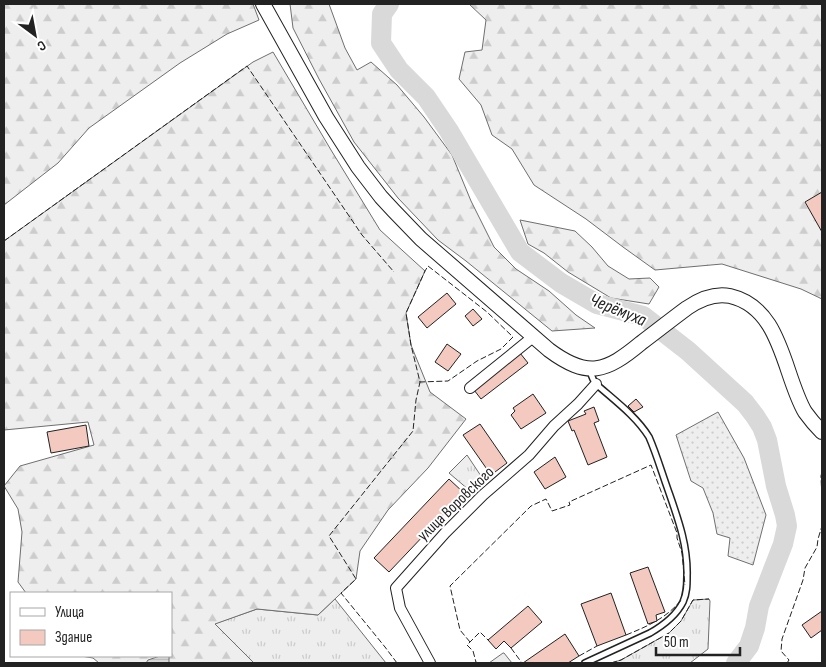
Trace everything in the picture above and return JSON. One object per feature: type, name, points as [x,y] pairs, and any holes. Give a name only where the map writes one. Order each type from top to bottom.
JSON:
[{"type":"main road","points":[[263,4],[326,117],[358,167],[381,197],[421,239],[533,337],[559,357],[579,366],[589,368],[613,364],[697,301],[721,296],[737,298],[753,307],[766,322],[778,342],[805,412],[822,432]]},
{"type":"street","points":[[470,388],[533,337]]},
{"type":"street","name":"улица Воровского","points":[[430,663],[400,608],[396,588],[444,533],[483,495],[529,455],[554,426],[596,384]]},
{"type":"lane","points":[[585,663],[650,633],[673,617],[683,602],[687,587],[688,561],[682,534],[652,444],[641,425],[596,384],[589,368]]},
{"type":"green space","points":[[4,4],[253,4],[259,20],[227,34],[180,63],[89,128],[58,163],[4,205]]},
{"type":"green space","points":[[290,4],[329,4],[345,48],[357,70],[371,62],[397,85],[452,155],[471,201],[494,247],[516,269],[549,291],[576,315],[595,328],[552,331],[438,240],[398,198],[354,142],[293,28]]},
{"type":"green space","points":[[469,4],[822,4],[822,299],[801,289],[722,264],[655,270],[586,219],[534,185],[512,149],[492,135],[481,105],[459,79],[465,52],[482,50],[486,20]]},
{"type":"green space","points":[[273,52],[380,230],[425,271],[406,313],[411,345],[430,392],[466,419],[428,468],[388,510],[360,551],[356,579],[318,615],[257,609],[215,624],[254,663],[99,663],[93,658],[87,657],[172,657],[172,592],[25,592],[18,582],[22,532],[18,509],[4,486],[20,466],[94,445],[88,422],[4,430],[4,241],[253,62]]},
{"type":"green space","points":[[520,220],[575,231],[608,266],[629,279],[650,278],[659,287],[649,304],[611,298],[568,272],[544,253],[528,244]]},
{"type":"green space","points":[[718,412],[744,458],[766,515],[753,565],[728,556],[730,538],[717,534],[713,513],[703,488],[691,481],[676,435]]},
{"type":"green space","points":[[467,455],[483,479],[469,490],[449,473]]},
{"type":"green space","points":[[335,599],[386,663],[254,663],[214,624],[257,609],[318,615]]},
{"type":"green space","points":[[709,599],[708,649],[690,663],[611,663],[621,660],[669,633],[681,621],[693,600]]},
{"type":"shaded area","points":[[503,653],[512,663],[489,663]]},
{"type":"shaded area","points":[[157,657],[169,657],[169,663],[146,663],[148,660]]},
{"type":"building","points":[[822,192],[822,232],[805,202]]},
{"type":"building","points":[[447,293],[456,304],[427,328],[418,317]]},
{"type":"building","points":[[473,309],[482,319],[473,326],[465,316]]},
{"type":"building","points":[[447,344],[461,354],[448,371],[435,362]]},
{"type":"building","points":[[520,353],[528,363],[481,399],[474,390]]},
{"type":"building","points":[[533,394],[546,413],[521,429],[511,415],[515,411],[513,408]]},
{"type":"building","points":[[636,399],[643,407],[634,412],[628,406]]},
{"type":"building","points":[[594,407],[599,421],[594,423],[607,457],[588,465],[574,430],[572,431],[568,421],[586,414],[584,411]]},
{"type":"building","points":[[480,424],[507,463],[491,475],[463,435]]},
{"type":"building","points":[[86,425],[89,446],[51,453],[47,432]]},
{"type":"building","points":[[555,457],[566,477],[545,489],[534,472]]},
{"type":"building","points":[[449,479],[464,493],[389,572],[374,558]]},
{"type":"building","points":[[648,567],[665,612],[656,615],[657,621],[648,624],[630,573]]},
{"type":"building","points":[[611,593],[626,635],[597,646],[581,604]]},
{"type":"building","points":[[528,606],[542,622],[511,648],[504,641],[496,649],[488,640]]},
{"type":"building","points":[[822,611],[822,630],[811,638],[802,625]]},
{"type":"building","points":[[565,634],[579,656],[568,663],[523,663]]},
{"type":"waterway","name":"Черёмуха","points":[[389,4],[382,14],[381,43],[399,70],[426,97],[449,131],[520,252],[561,283],[597,304],[643,316],[688,351],[745,403],[762,427],[767,440],[776,486],[787,526],[783,544],[759,606],[749,646],[736,663]]},
{"type":"fence","points":[[4,241],[247,66],[362,235],[394,272]]},
{"type":"fence","points":[[397,663],[341,593],[356,579],[329,536],[413,431],[420,382],[406,313],[428,266],[487,312],[513,337],[501,349],[477,361],[448,381],[420,382]]},
{"type":"fence","points":[[470,642],[460,630],[450,586],[531,506],[546,499],[552,511],[570,505],[569,502],[651,465],[677,533],[682,553],[685,585]]},
{"type":"fence","points":[[822,472],[822,499]]},
{"type":"fence","points":[[787,663],[789,660],[781,651],[782,639],[803,580],[805,568],[817,547],[822,526]]},
{"type":"fence","points":[[626,635],[649,625],[670,611],[682,599]]},
{"type":"fence","points":[[611,663],[621,660],[669,633],[681,621],[693,600],[709,599]]},
{"type":"fence","points":[[473,663],[476,662],[473,651],[467,645],[480,632],[488,640]]},
{"type":"fence","points":[[579,656],[597,646]]},
{"type":"fence","points":[[511,648],[522,663]]}]
